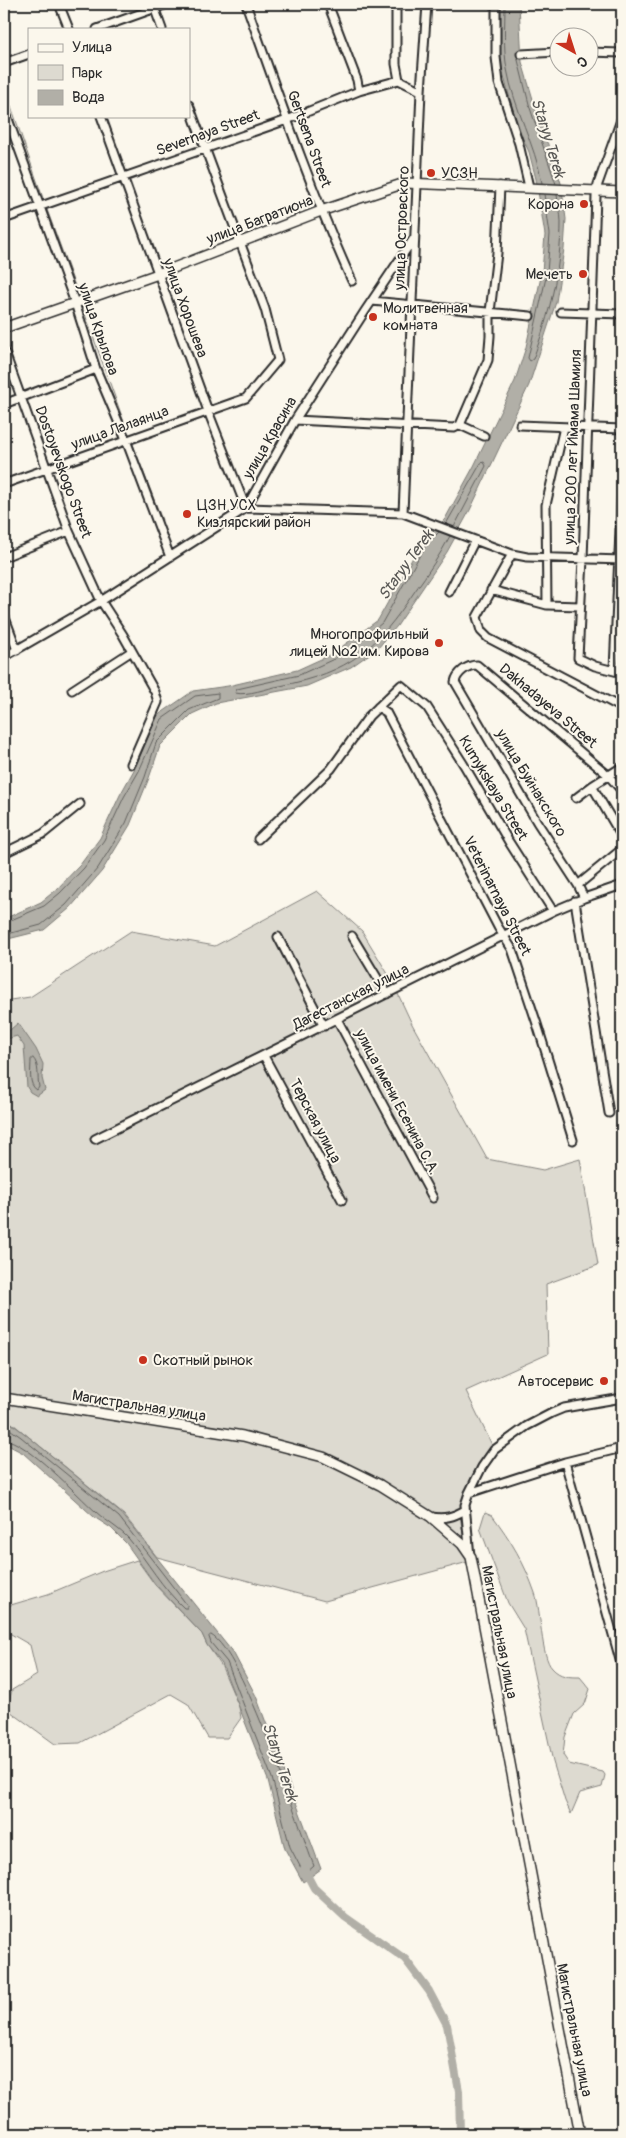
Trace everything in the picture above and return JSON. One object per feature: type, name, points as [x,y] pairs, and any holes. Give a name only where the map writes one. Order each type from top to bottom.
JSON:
[{"type":"main road","name":"улица Багратиона","points":[[4,328],[158,274],[321,211],[405,183],[596,190]]},
{"type":"main road","points":[[596,190],[622,192]]},
{"type":"main road","name":"Магистральная улица","points":[[4,1398],[243,1436],[323,1458],[380,1485],[431,1517],[462,1544],[471,1557],[580,2134]]},
{"type":"street","points":[[59,4],[69,28]]},
{"type":"street","points":[[99,28],[154,6],[167,4]]},
{"type":"street","name":"Gertsena Street","points":[[246,4],[286,120],[321,211],[352,281]]},
{"type":"street","points":[[328,4],[357,80],[359,91]]},
{"type":"street","points":[[396,4],[396,64],[399,80],[421,91]]},
{"type":"street","name":"улица Островского","points":[[403,513],[426,4]]},
{"type":"street","points":[[496,4],[496,58],[499,83],[531,187]]},
{"type":"street","points":[[154,6],[162,28]]},
{"type":"street","points":[[521,54],[548,53]]},
{"type":"street","points":[[598,53],[622,54]]},
{"type":"street","points":[[4,63],[28,54]]},
{"type":"street","name":"Severnaya Street","points":[[4,219],[286,120],[359,91],[399,80]]},
{"type":"street","name":"улица Крылова","points":[[4,108],[75,303],[96,369],[126,440],[170,557]]},
{"type":"street","points":[[190,108],[240,241]]},
{"type":"street","name":"улица 200 лет Имама Шамиля","points":[[622,117],[596,190],[584,559],[578,658],[622,674]]},
{"type":"street","name":"улица Хорошева","points":[[102,118],[208,411],[246,508]]},
{"type":"street","points":[[295,420],[454,428],[460,425],[488,360],[490,312],[497,253],[500,186]]},
{"type":"street","name":"улица Красина","points":[[4,656],[101,601],[246,508],[295,420],[414,238]]},
{"type":"street","name":"улица Лалаянца","points":[[4,484],[246,398],[278,360],[264,308],[240,241]]},
{"type":"street","points":[[372,300],[530,316]]},
{"type":"street","points":[[561,312],[622,314]]},
{"type":"street","name":"Dostoyevskogo Street","points":[[4,350],[69,531],[101,601]]},
{"type":"street","points":[[4,404],[96,369]]},
{"type":"street","points":[[460,425],[484,436]]},
{"type":"street","points":[[520,425],[622,430]]},
{"type":"street","points":[[548,605],[546,505],[564,426]]},
{"type":"street","points":[[614,670],[622,484]]},
{"type":"street","points":[[246,508],[403,513],[512,554],[527,557],[620,560]]},
{"type":"street","points":[[4,557],[69,531]]},
{"type":"street","points":[[449,592],[475,540]]},
{"type":"street","points":[[512,554],[477,617],[481,631],[488,638],[622,708]]},
{"type":"street","points":[[491,590],[548,605],[580,606]]},
{"type":"street","points":[[101,601],[132,651],[158,702],[131,764]]},
{"type":"street","points":[[4,616],[16,650]]},
{"type":"street","points":[[72,690],[132,651]]},
{"type":"street","name":"Dakhadayeva Street","points":[[455,682],[456,676],[470,665],[477,665],[608,775],[622,791]]},
{"type":"street","name":"улица Буйнакского","points":[[455,682],[537,822],[578,885],[584,898]]},
{"type":"street","name":"Kumykskaya Street","points":[[378,707],[401,685],[427,707],[553,911]]},
{"type":"street","points":[[258,839],[331,769],[354,734],[378,707]]},
{"type":"street","name":"Veterinarnaya Street","points":[[378,707],[386,712],[512,950],[538,1024],[573,1140]]},
{"type":"street","points":[[576,798],[622,767]]},
{"type":"street","points":[[592,786],[622,837]]},
{"type":"street","points":[[4,853],[43,834],[80,804]]},
{"type":"street","points":[[578,885],[622,850]]},
{"type":"street","name":"Дагестанская улица","points":[[94,1139],[337,1020],[553,911],[575,901],[622,885]]},
{"type":"street","points":[[575,901],[609,1113]]},
{"type":"street","points":[[352,936],[387,994]]},
{"type":"street","points":[[278,937],[324,1026]]},
{"type":"street","name":"улица имени Есенина С.А.","points":[[337,1020],[433,1198]]},
{"type":"street","name":"Терская улица","points":[[264,1056],[342,1200]]},
{"type":"street","points":[[471,1557],[465,1510],[469,1493],[482,1467],[494,1450],[527,1426],[564,1408],[622,1398]]},
{"type":"street","points":[[469,1493],[565,1462],[622,1448]]},
{"type":"street","points":[[565,1462],[622,1668]]},
{"type":"street","points":[[431,1517],[443,1519],[454,1517],[465,1510]]},
{"type":"green space","points":[[317,891],[362,931],[391,979],[412,1024],[487,1159],[543,1170],[580,1159],[598,1265],[546,1284],[548,1354],[466,1391],[492,1445],[477,1466],[459,1510],[468,1562],[325,1601],[157,1557],[124,1515],[7,1419],[4,1419],[4,1001],[30,997],[131,931],[215,946]]},
{"type":"green space","points":[[485,1512],[492,1515],[517,1552],[531,1582],[537,1601],[543,1644],[548,1662],[561,1675],[580,1677],[590,1689],[585,1704],[574,1714],[565,1737],[563,1755],[569,1764],[603,1772],[605,1775],[602,1787],[580,1793],[571,1814],[553,1762],[524,1629],[508,1603],[480,1528]]},
{"type":"green space","points":[[137,1560],[155,1585],[202,1634],[221,1665],[239,1707],[241,1718],[227,1738],[208,1738],[188,1704],[171,1694],[80,1743],[55,1744],[7,1709],[12,1690],[37,1675],[30,1645],[4,1630],[4,1607],[48,1594],[103,1571]]},
{"type":"water","points":[[500,4],[519,4],[522,62],[561,183],[566,219],[564,249],[556,302],[529,385],[470,510],[447,552],[397,626],[378,648],[351,667],[307,686],[216,703],[192,714],[160,746],[130,825],[102,871],[70,908],[44,930],[4,940],[4,919],[41,902],[56,890],[80,865],[100,838],[135,768],[157,716],[193,691],[228,686],[297,670],[332,654],[378,620],[421,543],[445,519],[474,466],[515,381],[526,347],[542,272],[545,235],[536,179],[529,152],[517,125],[502,69],[499,34]]},
{"type":"water","points":[[18,1023],[36,1049],[43,1064],[42,1078],[45,1090],[37,1096],[30,1092],[27,1087],[24,1046],[17,1036],[7,1039],[4,1043],[4,1035]]},
{"type":"water","points":[[4,1420],[24,1433],[122,1514],[234,1654],[256,1696],[321,1869],[303,1882],[285,1849],[268,1780],[222,1664],[207,1645],[202,1634],[155,1584],[126,1543],[23,1453],[4,1443]]},
{"type":"waterway","points":[[4,86],[44,201]]},
{"type":"waterway","points":[[46,207],[79,297]]},
{"type":"waterway","points":[[82,306],[129,436]]},
{"type":"waterway","points":[[132,442],[162,520]]},
{"type":"waterway","name":"Staryy Terek","points":[[304,1869],[314,1888],[345,1917],[405,1959],[429,1991],[447,2025],[459,2091],[460,2134]]},
{"type":"place","name":"УСЗН","points":[[431,173]]},
{"type":"place","name":"Корона","points":[[584,204]]},
{"type":"place","name":"Мечеть","points":[[583,274]]},
{"type":"place","name":"Молитвенная комната","points":[[373,317]]},
{"type":"place","name":"ЦЗН УСХ Кизлярский район","points":[[187,514]]},
{"type":"place","name":"Многопрофильный лицей №2 им. Кирова","points":[[439,643]]},
{"type":"place","name":"Скотный рынок","points":[[143,1360]]},
{"type":"place","name":"Автосервис","points":[[604,1381]]}]
